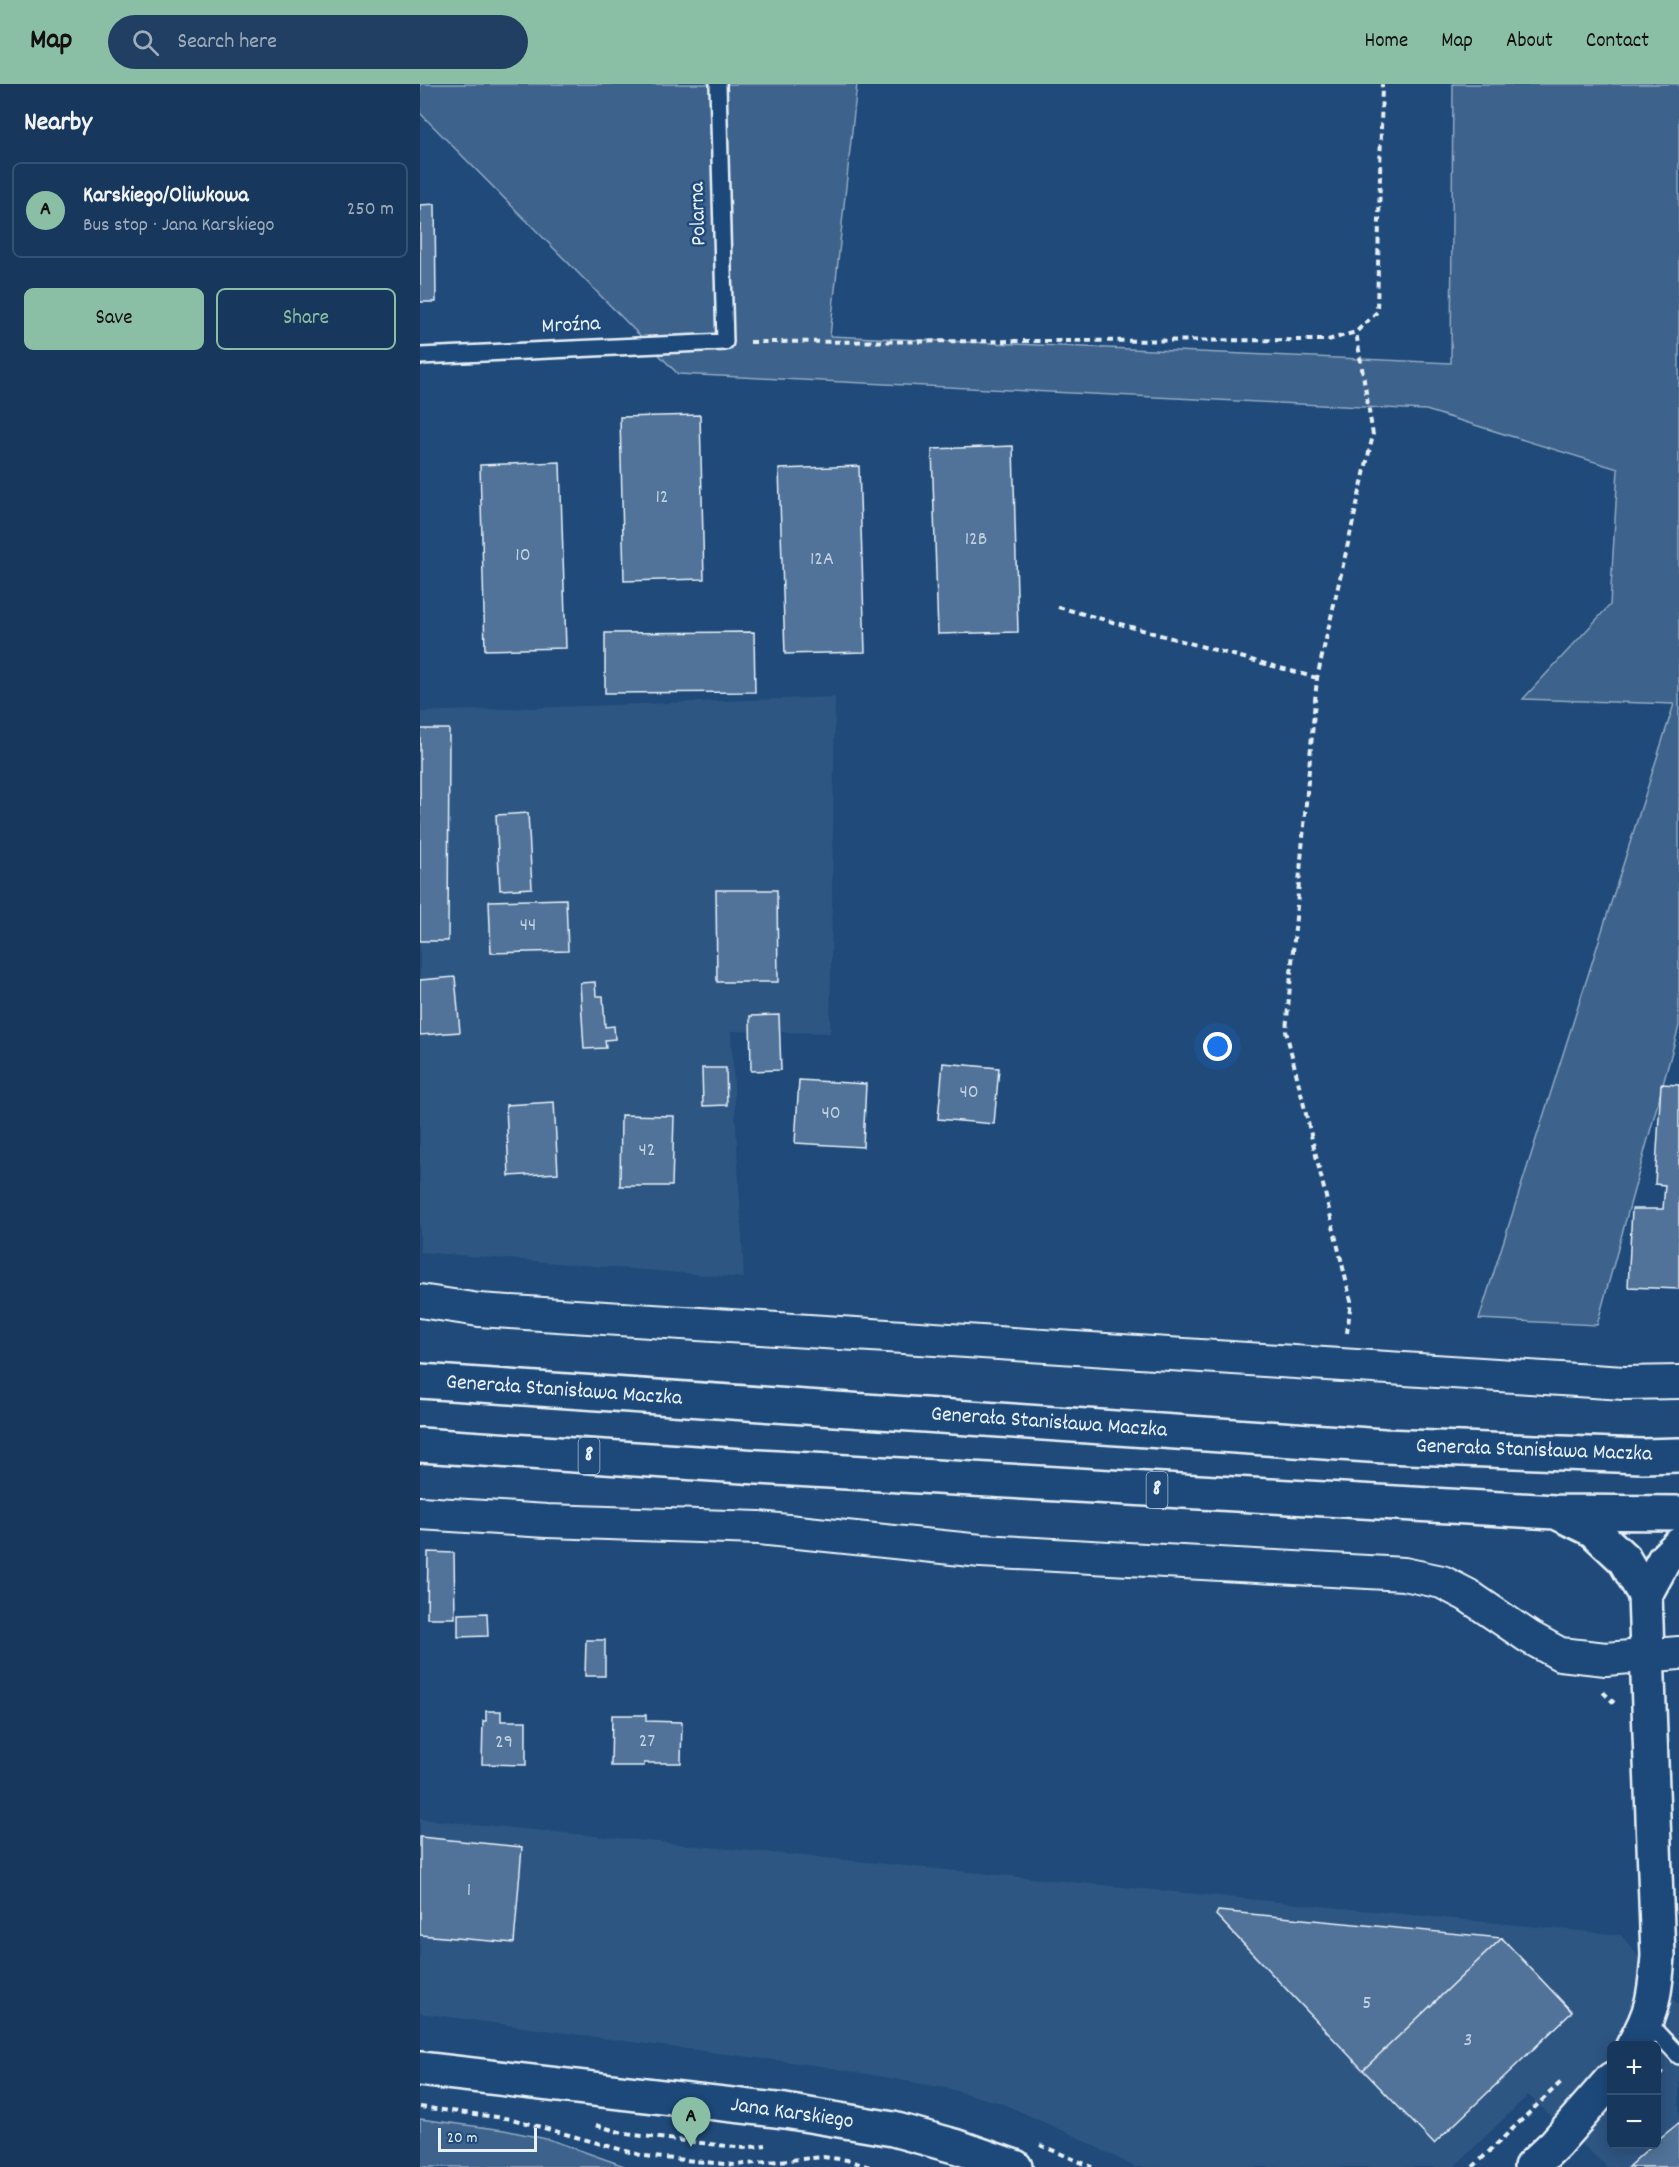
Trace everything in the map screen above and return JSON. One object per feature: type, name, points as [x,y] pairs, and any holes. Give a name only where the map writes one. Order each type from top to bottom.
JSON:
[{"type":"main road","name":"Generała Stanisława Maczka","points":[[420,1382],[1384,1446],[1642,1456],[1679,1455]]},
{"type":"main road","name":"8","points":[[420,1445],[770,1468],[1555,1512],[1679,1513]]},
{"type":"main road","points":[[1555,1512],[1593,1530],[1623,1559],[1645,1595]]},
{"type":"main road","points":[[1640,2034],[1656,1990],[1658,1956],[1645,1595],[1664,1560],[1679,1545]]},
{"type":"main road","name":"Jana Karskiego","points":[[420,2069],[796,2113],[892,2129],[958,2147],[1015,2167]]},
{"type":"main road","points":[[1531,2167],[1555,2144],[1607,2084]]},
{"type":"street","points":[[420,1301],[479,1310],[1624,1383],[1679,1382]]},
{"type":"street","points":[[420,1513],[547,1521],[759,1528],[981,1551],[1404,1574],[1442,1582],[1467,1595],[1560,1654],[1606,1659],[1679,1653]]},
{"type":"lane","name":"Polarna","points":[[718,84],[725,342]]},
{"type":"lane","name":"Mroźna","points":[[420,356],[725,342]]},
{"type":"lane","points":[[1640,2034],[1679,2055]]},
{"type":"path","points":[[725,342],[1328,340],[1356,332],[1377,312],[1382,84]]},
{"type":"path","points":[[1337,1365],[1346,1347],[1351,1301],[1286,1031],[1317,678],[1373,435],[1356,332]]},
{"type":"path","points":[[1058,607],[1317,678]]},
{"type":"path","points":[[1598,1688],[1616,1705]]},
{"type":"path","points":[[1473,2167],[1563,2080]]},
{"type":"path","points":[[420,2107],[512,2119],[644,2156],[735,2164],[823,2157],[847,2160],[870,2167]]},
{"type":"shaded area","points":[[420,84],[857,84],[830,336],[1451,363],[1453,84],[1679,84],[1679,1026],[1597,1325],[1479,1319],[1674,704],[1523,699],[1610,605],[1618,469],[1426,410],[678,374],[420,113]]},
{"type":"shaded area","points":[[835,697],[830,1033],[731,1031],[744,1278],[420,1252],[420,712]]},
{"type":"shaded area","points":[[420,1819],[1621,1935],[1679,2006],[1679,2167],[1607,2167],[1528,2095],[1454,2167],[1135,2167],[1073,2135],[1001,2103],[945,2088],[821,2066],[420,2013]]},
{"type":"shaded area","points":[[420,2119],[504,2130],[551,2140],[627,2167],[420,2167]]},
{"type":"building","points":[[435,204],[436,302],[420,302],[420,205]]},
{"type":"building","points":[[700,415],[704,579],[624,581],[620,417]]},
{"type":"building","points":[[1013,446],[1018,632],[938,634],[932,449]]},
{"type":"building","points":[[560,462],[566,648],[485,650],[480,465]]},
{"type":"building","points":[[859,466],[865,652],[785,654],[779,469]]},
{"type":"building","points":[[754,632],[755,692],[605,693],[605,633]]},
{"type":"building","points":[[420,729],[449,729],[448,941],[420,941]]},
{"type":"building","points":[[528,813],[532,888],[500,890],[496,815]]},
{"type":"building","points":[[716,890],[777,890],[778,982],[717,982]]},
{"type":"building","points":[[566,899],[568,951],[491,953],[489,901]]},
{"type":"building","points":[[455,977],[460,1032],[420,1035],[420,980]]},
{"type":"building","points":[[595,982],[596,996],[603,996],[605,1027],[614,1026],[615,1039],[605,1040],[606,1048],[584,1049],[580,983]]},
{"type":"building","points":[[779,1015],[781,1070],[751,1071],[750,1016]]},
{"type":"building","points":[[943,1063],[999,1068],[994,1124],[938,1119]]},
{"type":"building","points":[[702,1068],[726,1068],[727,1105],[703,1106]]},
{"type":"building","points":[[799,1080],[866,1084],[863,1147],[795,1143]]},
{"type":"building","points":[[1661,1084],[1679,1085],[1679,1289],[1628,1287],[1632,1209],[1663,1209],[1665,1185],[1655,1184]]},
{"type":"building","points":[[554,1102],[558,1173],[509,1176],[506,1105]]},
{"type":"building","points":[[621,1115],[674,1116],[672,1186],[620,1186]]},
{"type":"building","points":[[428,1552],[454,1553],[455,1618],[427,1618]]},
{"type":"building","points":[[487,1613],[488,1636],[458,1637],[458,1614]]},
{"type":"building","points":[[586,1640],[605,1640],[605,1676],[585,1676]]},
{"type":"building","points":[[486,1711],[501,1711],[501,1721],[526,1721],[526,1765],[482,1764],[483,1721],[486,1721]]},
{"type":"building","points":[[612,1715],[646,1715],[646,1721],[682,1722],[681,1763],[611,1766]]},
{"type":"building","points":[[420,1837],[522,1847],[514,1943],[420,1935]]},
{"type":"building","points":[[1218,1911],[1502,1938],[1363,2070],[1216,1915]]},
{"type":"building","points":[[1502,1938],[1572,2012],[1434,2144],[1363,2070]]},
{"type":"building","points":[[1679,2123],[1679,2167],[1628,2167],[1648,2149],[1661,2149],[1661,2137]]},
{"type":"place","name":"Karskiego/Oliwkowa","points":[[691,2147]]}]
